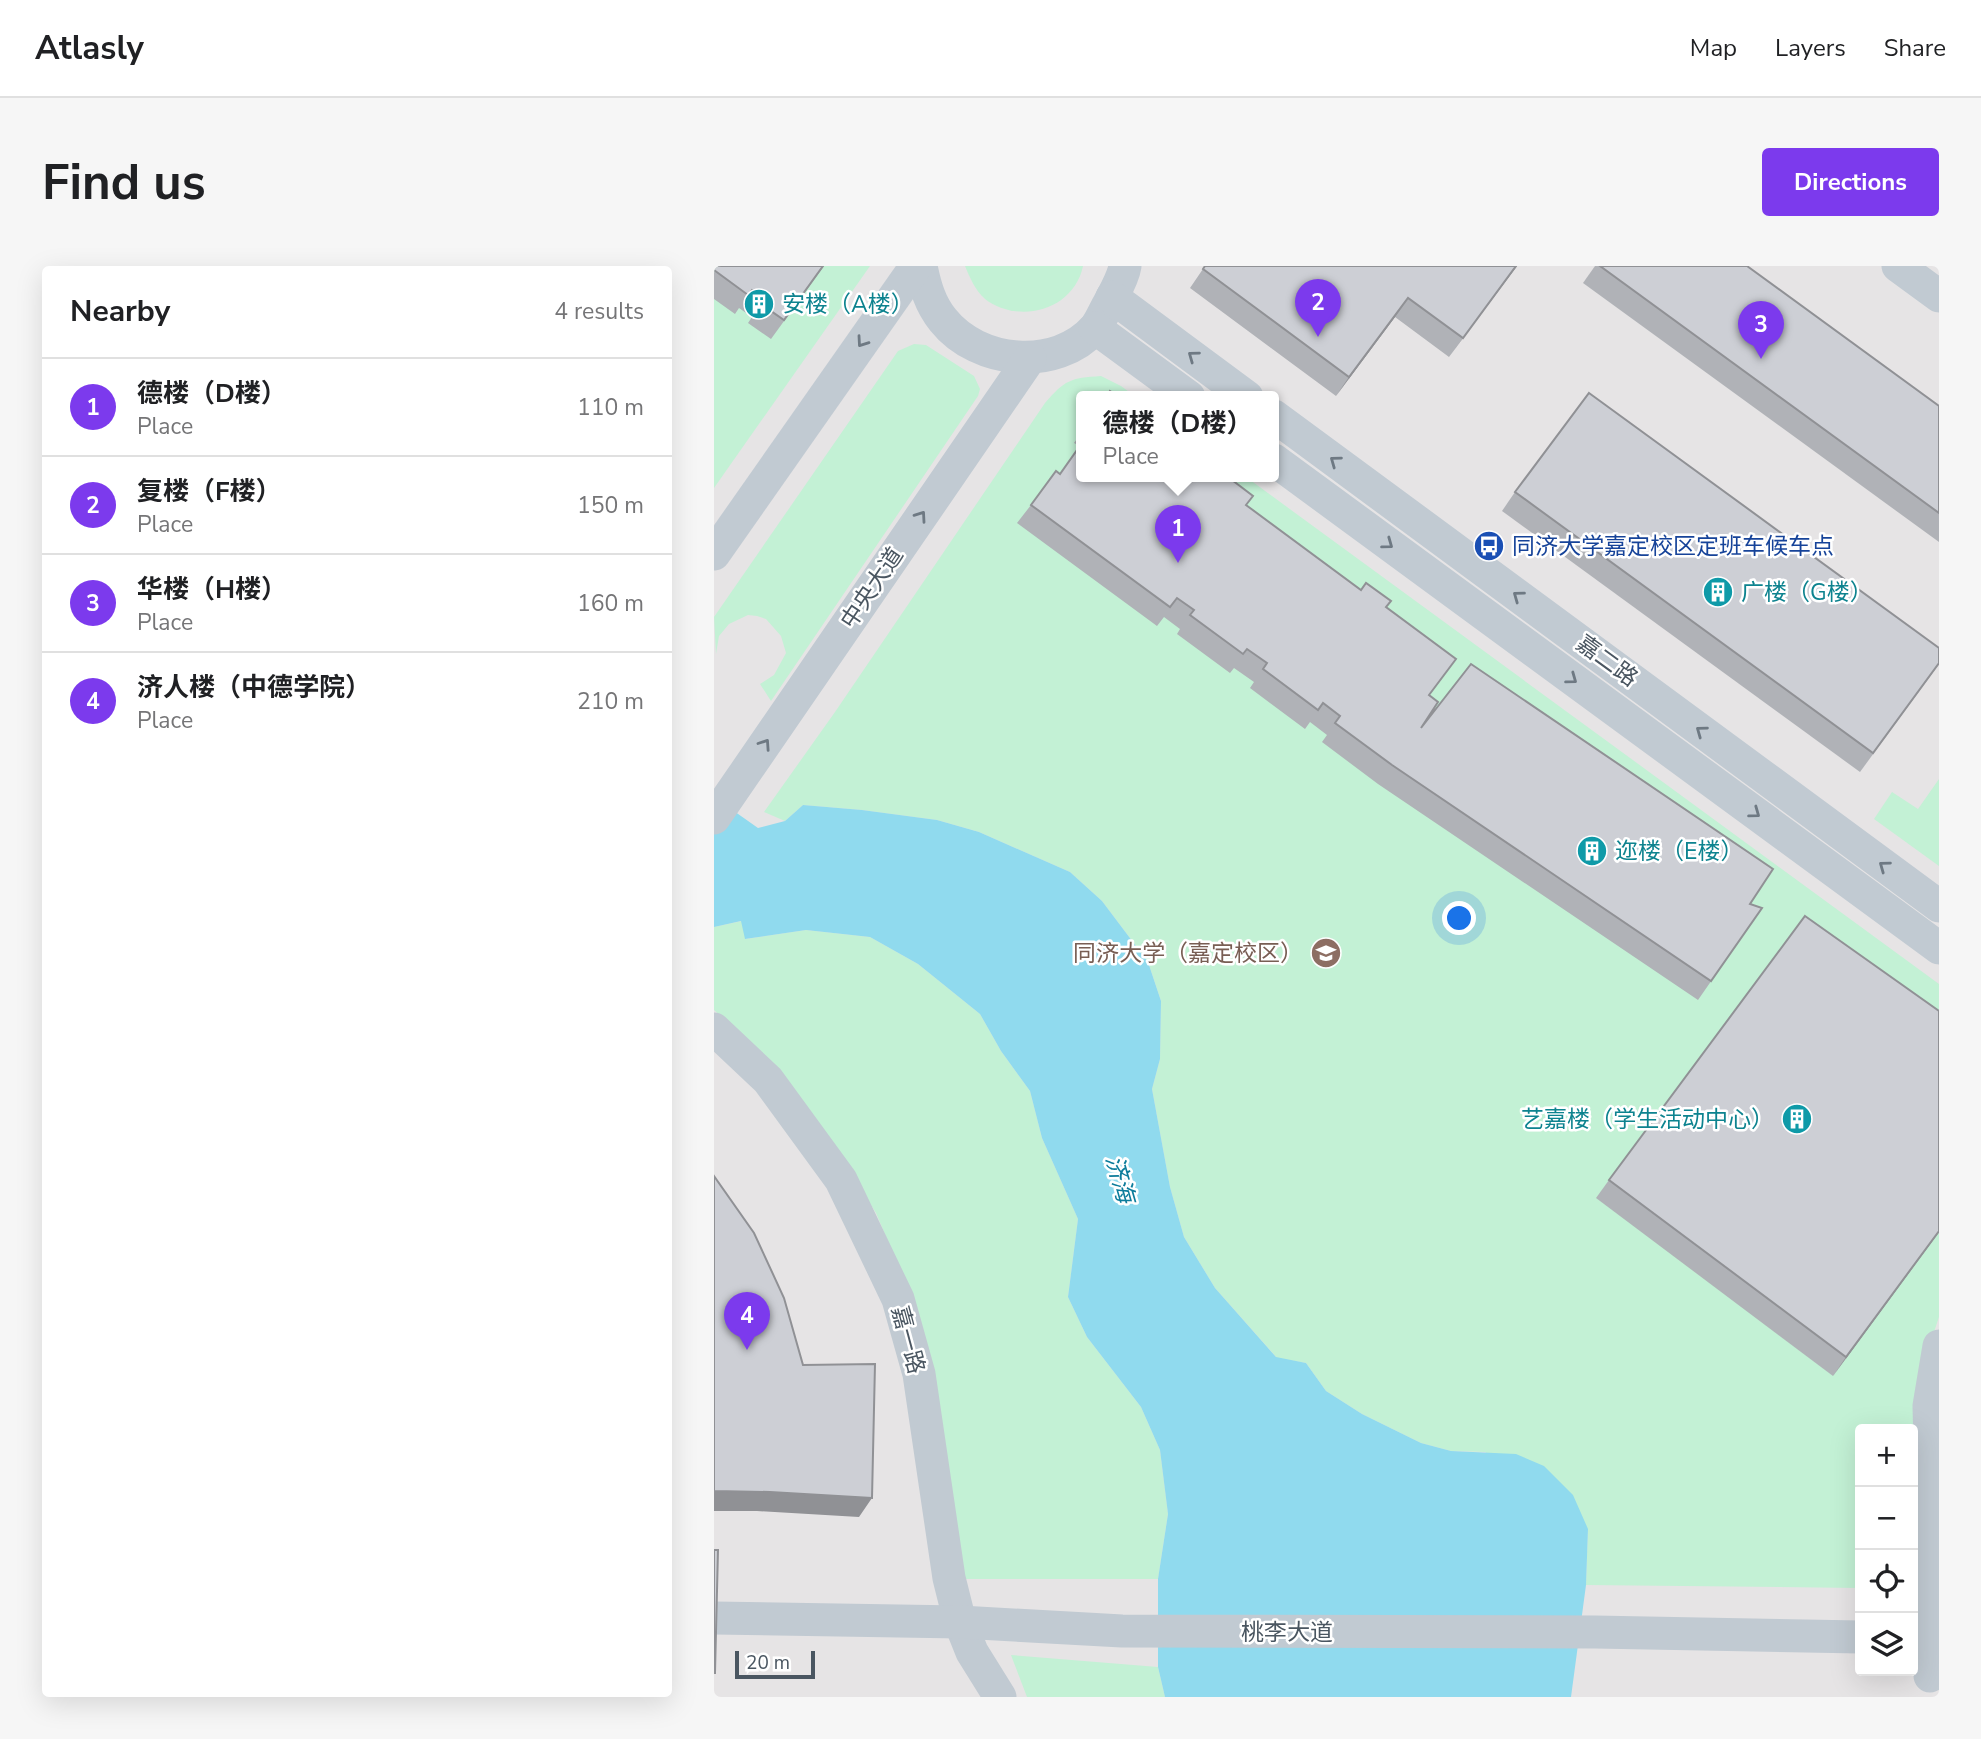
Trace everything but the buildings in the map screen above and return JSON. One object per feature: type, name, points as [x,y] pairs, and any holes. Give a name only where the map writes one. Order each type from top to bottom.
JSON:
[{"type":"street","points":[[918,266],[927,292],[943,320],[967,342],[998,355],[1030,358],[1053,354],[1074,345],[1095,328],[1125,266]]},
{"type":"street","points":[[714,554],[918,266]]},
{"type":"street","points":[[1898,266],[1939,296]]},
{"type":"street","points":[[1112,297],[1239,391]]},
{"type":"street","points":[[1095,328],[1181,391]]},
{"type":"street","name":"中央大道","points":[[720,809],[1030,358]]},
{"type":"street","name":"嘉二路","points":[[1279,420],[1939,906]]},
{"type":"street","name":"嘉二路","points":[[1279,464],[1939,948]]},
{"type":"street","name":"嘉一路","points":[[714,1029],[768,1080],[841,1180],[898,1299],[919,1374],[949,1578],[960,1622],[972,1653],[1000,1697]]},
{"type":"street","points":[[1930,1676],[1922,1638],[1932,1528],[1929,1406],[1939,1346]]},
{"type":"street","name":"桃李大道","points":[[714,1618],[960,1622],[1136,1631],[1595,1632],[1855,1637]]},
{"type":"shaded area","name":"同济大学（嘉定校区）","points":[[714,266],[1939,266],[1939,1697],[714,1697]]},
{"type":"green space","points":[[714,266],[870,266],[714,488]]},
{"type":"green space","points":[[965,266],[1083,266],[1078,281],[1069,293],[1057,303],[1029,312],[999,307],[985,299]]},
{"type":"green space","points":[[914,344],[926,345],[974,376],[980,389],[978,396],[771,701],[760,684],[774,675],[786,653],[781,636],[766,619],[748,615],[729,624],[719,636],[716,654],[714,617],[898,351]]},
{"type":"green space","points":[[1101,376],[1128,391],[1076,391],[1076,482],[1253,482],[1939,984],[1939,1317],[1933,1335],[1923,1589],[1918,1589],[1918,1424],[1855,1424],[1855,1588],[1586,1585],[1588,1529],[1485,1452],[1451,1451],[1421,1443],[1362,1414],[1326,1391],[1306,1363],[1277,1358],[1215,1288],[1184,1237],[1170,1187],[1152,1089],[1160,1059],[1161,1001],[1148,962],[1102,901],[1070,872],[979,832],[937,820],[803,805],[785,821],[764,812],[1045,403],[1069,382]]},
{"type":"green space","points":[[1939,779],[1939,866],[1874,819],[1892,792],[1918,809]]},
{"type":"green space","points":[[742,921],[746,939],[806,930],[870,937],[918,964],[980,1014],[1001,1051],[1030,1091],[1042,1138],[1078,1219],[1068,1297],[1087,1337],[1141,1407],[1160,1450],[1168,1514],[1158,1579],[965,1579],[913,1301],[876,1213],[825,1133],[754,1047],[714,1010],[714,927]]},
{"type":"green space","points":[[1011,1655],[1158,1667],[1165,1697],[1027,1697]]},
{"type":"water","name":"济海","points":[[714,797],[758,828],[785,821],[803,805],[937,820],[979,832],[1070,872],[1102,901],[1148,962],[1161,1001],[1160,1059],[1152,1089],[1170,1187],[1184,1237],[1215,1288],[1276,1357],[1306,1363],[1326,1391],[1362,1414],[1421,1443],[1451,1451],[1516,1454],[1544,1466],[1573,1495],[1588,1529],[1586,1585],[1571,1697],[1165,1697],[1158,1667],[1158,1579],[1168,1514],[1160,1450],[1141,1407],[1087,1337],[1068,1297],[1078,1219],[1042,1138],[1030,1091],[1001,1051],[980,1014],[918,964],[870,937],[806,930],[745,939],[741,921],[714,927]]},
{"type":"place","name":"安楼（A楼）","points":[[759,304]]},
{"type":"place","name":"复楼（F楼）","points":[[1318,337]]},
{"type":"place","name":"华楼（H楼）","points":[[1761,359]]},
{"type":"place","name":"同济大学嘉定校区定班车候车点","points":[[1489,546]]},
{"type":"place","name":"德楼（D楼）","points":[[1178,563]]},
{"type":"place","name":"广楼（G楼）","points":[[1718,592]]},
{"type":"place","name":"迩楼（E楼）","points":[[1592,851]]},
{"type":"place","name":"同济大学（嘉定校区）","points":[[1326,953]]},
{"type":"place","name":"艺嘉楼（学生活动中心）","points":[[1797,1119]]},
{"type":"place","name":"济人楼（中德学院）","points":[[747,1350]]}]
